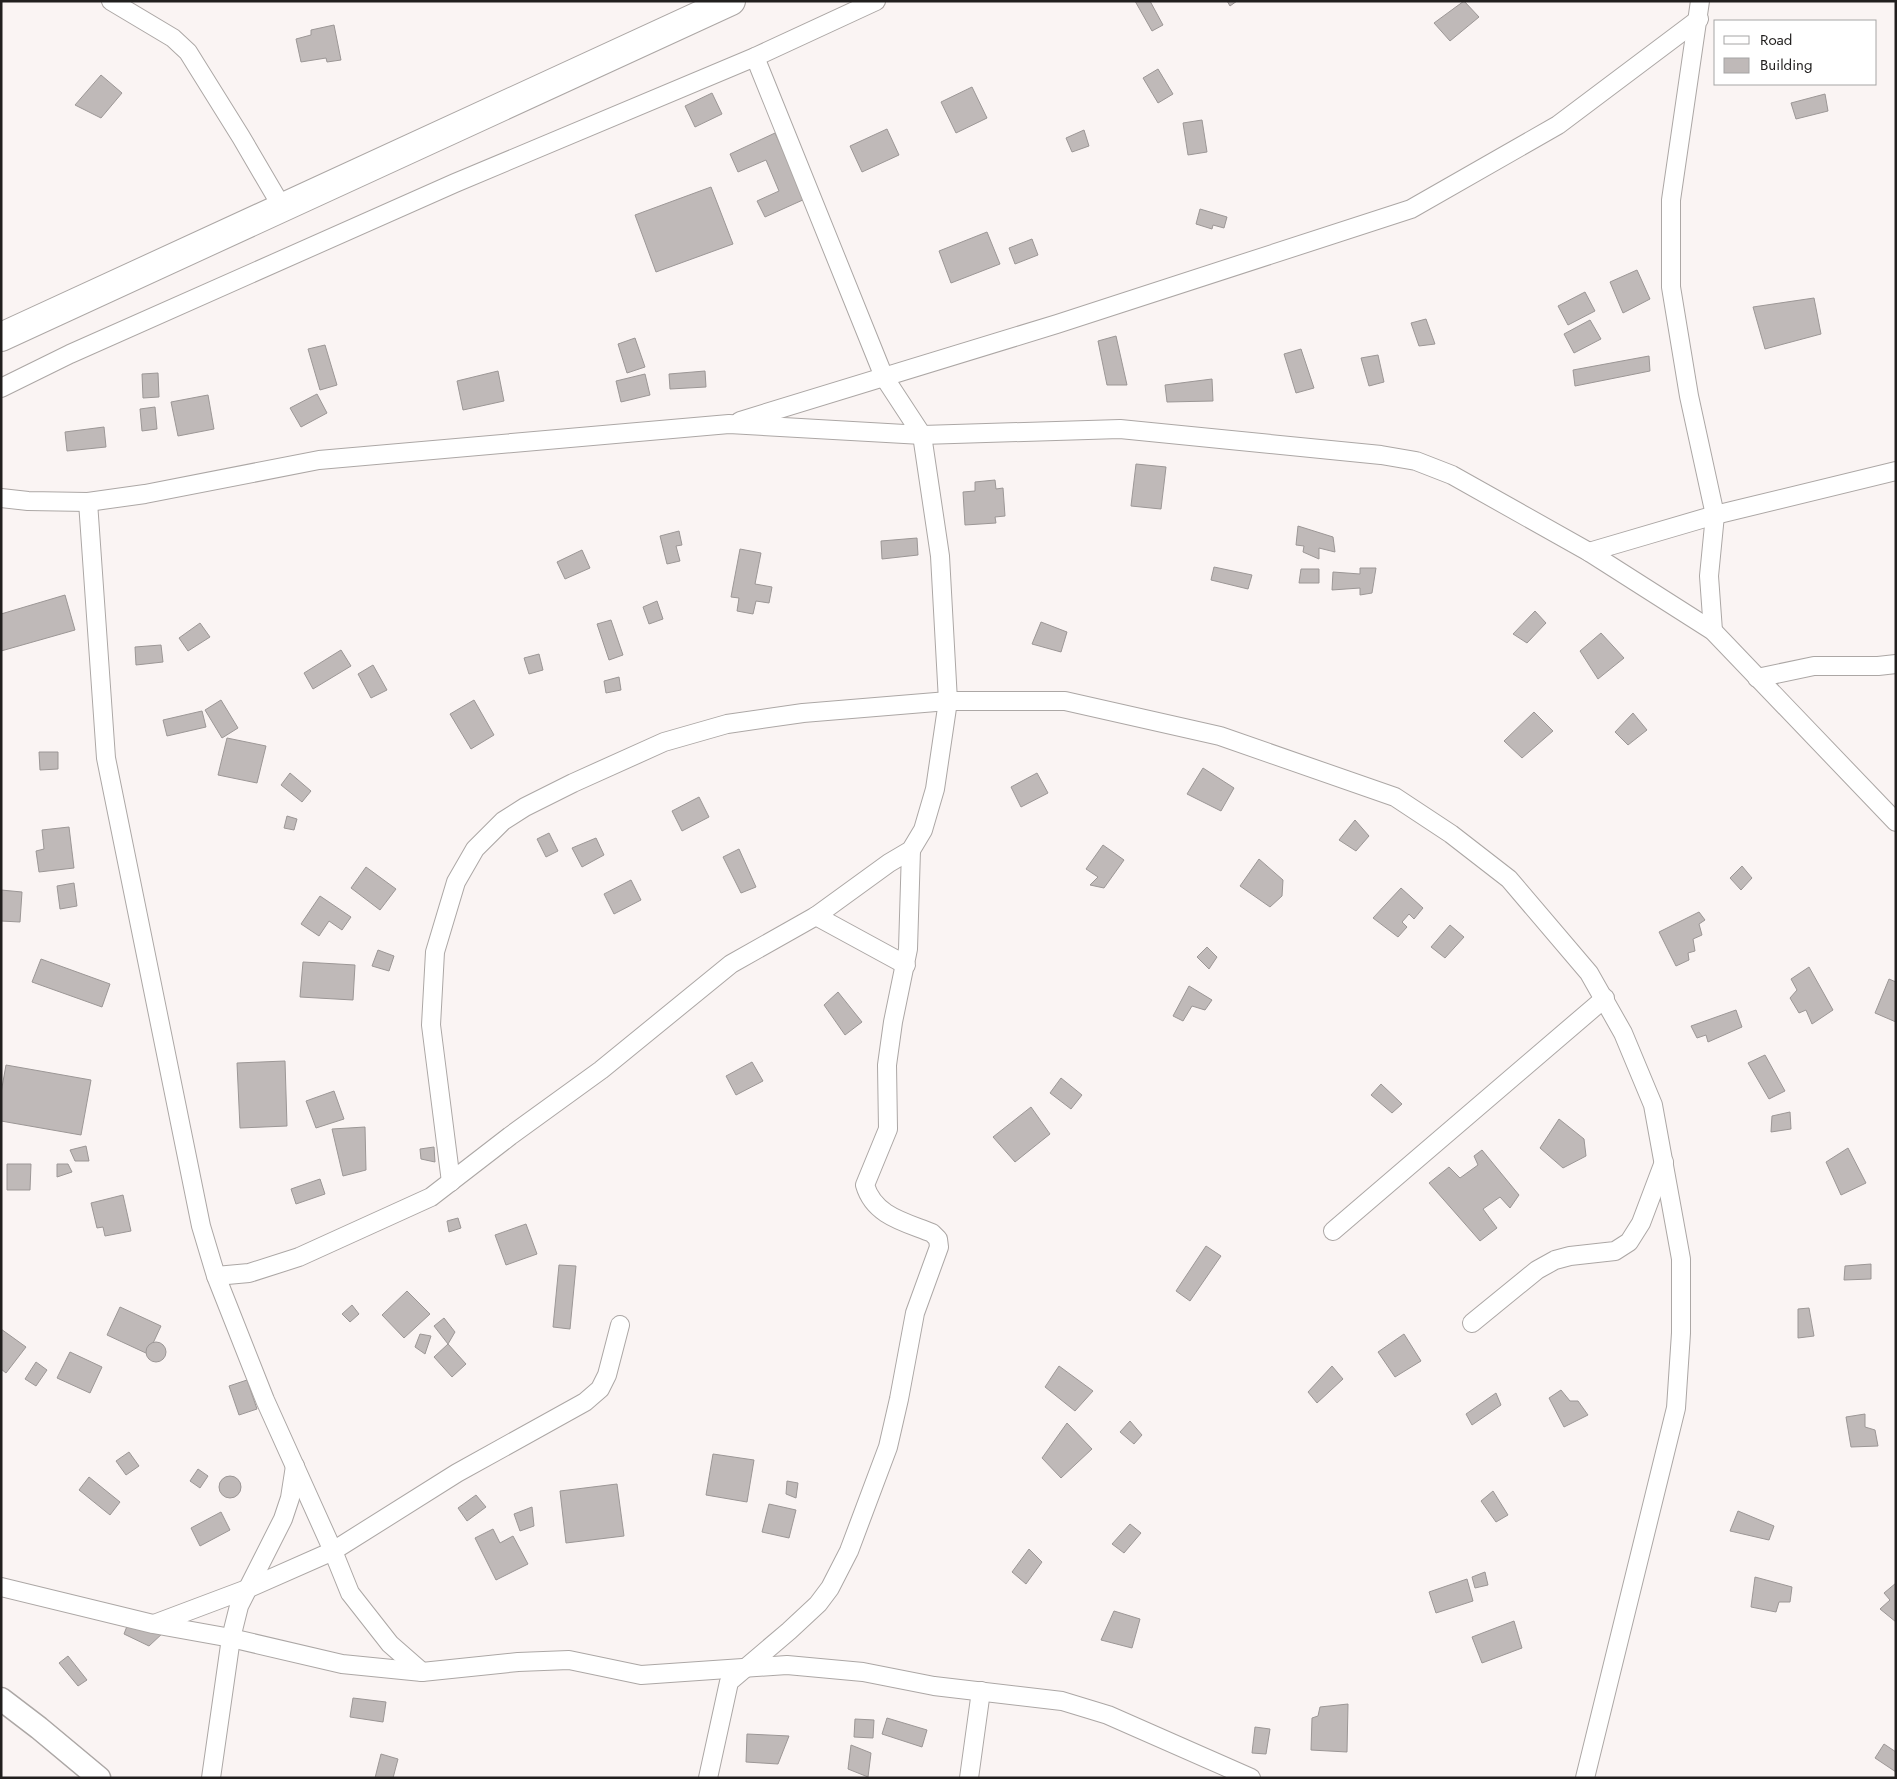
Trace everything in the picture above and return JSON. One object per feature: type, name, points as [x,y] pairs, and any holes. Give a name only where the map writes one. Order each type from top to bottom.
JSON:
[{"type":"main road","points":[[1,337],[731,1]]},
{"type":"street","points":[[111,1],[173,38],[188,52],[282,207]]},
{"type":"street","points":[[1,388],[70,354],[455,183],[755,57],[876,1]]},
{"type":"street","points":[[1700,1],[1699,20],[1671,200],[1671,287],[1689,396],[1715,514],[1709,576],[1713,631]]},
{"type":"street","points":[[729,424],[1057,324],[1411,208],[1558,125],[1699,20]]},
{"type":"street","points":[[216,1276],[257,1271],[299,1257],[415,1206],[431,1197],[503,1141],[600,1070],[730,964],[816,916],[889,863],[911,850],[923,830],[935,789],[948,701],[940,556],[922,435],[884,377],[755,57]]},
{"type":"street","points":[[1,498],[28,501],[88,502],[145,494],[319,460],[729,424],[922,435],[1120,429],[1381,455],[1416,461],[1452,475],[1589,552],[1713,631],[1896,822]]},
{"type":"street","points":[[1589,552],[1715,514],[1896,470]]},
{"type":"street","points":[[88,502],[106,758],[201,1226],[216,1276],[265,1400],[350,1593],[390,1644],[422,1672]]},
{"type":"street","points":[[1757,678],[1814,666],[1878,666],[1896,664]]},
{"type":"street","points":[[451,1182],[431,1024],[435,952],[456,882],[475,849],[503,821],[525,806],[664,742],[727,724],[803,713],[948,701],[1065,701],[1220,736],[1395,797],[1451,834],[1509,879],[1590,973],[1623,1033],[1653,1105],[1681,1259],[1681,1332],[1676,1408],[1585,1778]]},
{"type":"street","points":[[708,1778],[729,1682],[818,1604],[830,1588],[849,1551],[873,1492],[888,1447],[915,1313],[939,1247],[938,1239],[932,1233],[882,1212],[868,1194],[865,1184],[888,1129],[886,1065],[892,1022],[906,965],[911,850]]},
{"type":"street","points":[[816,916],[906,965]]},
{"type":"street","points":[[1333,1231],[1605,998]]},
{"type":"street","points":[[1472,1323],[1537,1270],[1555,1260],[1570,1256],[1615,1251],[1629,1242],[1641,1223],[1664,1162]]},
{"type":"street","points":[[153,1624],[247,1589],[333,1551],[457,1473],[585,1402],[600,1389],[607,1375],[620,1325]]},
{"type":"street","points":[[211,1778],[231,1638],[239,1606],[283,1519],[290,1498],[295,1466]]},
{"type":"street","points":[[1,1587],[153,1624],[231,1638],[342,1664],[422,1672],[518,1662],[569,1660],[640,1675],[787,1665],[863,1672],[934,1686],[1062,1701],[1108,1715],[1251,1778]]},
{"type":"street","points":[[969,1778],[981,1691]]},
{"type":"street","points":[[1,1699],[99,1778]]},
{"type":"building","points":[[1135,1],[1150,1],[1163,25],[1152,31]]},
{"type":"building","points":[[1227,1],[1237,1],[1230,6]]},
{"type":"building","points":[[1464,1],[1479,17],[1450,41],[1434,23]]},
{"type":"building","points":[[334,25],[341,60],[327,62],[326,58],[301,62],[296,39],[311,35],[311,30]]},
{"type":"building","points":[[1158,69],[1173,94],[1158,103],[1143,78]]},
{"type":"building","points":[[101,75],[122,93],[101,118],[75,105]]},
{"type":"building","points":[[972,87],[987,118],[956,133],[941,102]]},
{"type":"building","points":[[712,93],[722,114],[695,127],[685,106]]},
{"type":"building","points":[[1825,94],[1828,111],[1796,119],[1791,103]]},
{"type":"building","points":[[1202,120],[1207,152],[1188,155],[1183,123]]},
{"type":"building","points":[[887,129],[899,155],[862,172],[850,146]]},
{"type":"building","points":[[1084,130],[1089,146],[1072,152],[1066,138]]},
{"type":"building","points":[[775,133],[805,199],[765,217],[757,201],[779,191],[766,160],[738,172],[730,154]]},
{"type":"building","points":[[711,187],[733,244],[656,272],[635,215]]},
{"type":"building","points":[[1200,209],[1227,217],[1224,228],[1213,225],[1212,229],[1196,224]]},
{"type":"building","points":[[987,232],[1000,264],[951,283],[939,251]]},
{"type":"building","points":[[1032,239],[1038,255],[1015,264],[1009,248]]},
{"type":"building","points":[[1637,270],[1650,299],[1623,313],[1610,282]]},
{"type":"building","points":[[1585,292],[1595,311],[1568,325],[1558,306]]},
{"type":"building","points":[[1814,298],[1821,334],[1765,349],[1753,307]]},
{"type":"building","points":[[1426,319],[1435,344],[1419,346],[1411,323]]},
{"type":"building","points":[[1590,320],[1601,339],[1574,353],[1564,334]]},
{"type":"building","points":[[1116,336],[1127,385],[1107,385],[1098,341]]},
{"type":"building","points":[[635,338],[645,367],[627,373],[618,344]]},
{"type":"building","points":[[325,345],[337,385],[320,390],[308,349]]},
{"type":"building","points":[[1301,349],[1314,388],[1296,393],[1284,354]]},
{"type":"building","points":[[1378,355],[1384,382],[1369,386],[1361,358]]},
{"type":"building","points":[[1649,356],[1650,371],[1575,386],[1573,370]]},
{"type":"building","points":[[498,371],[504,401],[463,410],[457,381]]},
{"type":"building","points":[[705,371],[706,387],[670,389],[669,374]]},
{"type":"building","points":[[158,373],[159,397],[143,398],[142,374]]},
{"type":"building","points":[[645,374],[650,395],[621,402],[616,381]]},
{"type":"building","points":[[1212,379],[1213,401],[1167,402],[1165,385]]},
{"type":"building","points":[[317,394],[327,413],[301,427],[290,408]]},
{"type":"building","points":[[208,395],[214,429],[178,436],[171,402]]},
{"type":"building","points":[[155,407],[157,429],[142,431],[140,409]]},
{"type":"building","points":[[104,427],[106,447],[67,451],[65,432]]},
{"type":"building","points":[[1136,464],[1166,467],[1161,509],[1131,506]]},
{"type":"building","points":[[995,480],[996,489],[1003,488],[1005,516],[995,517],[996,523],[965,525],[963,492],[975,491],[975,482]]},
{"type":"building","points":[[1298,526],[1333,537],[1335,552],[1319,548],[1319,559],[1303,552],[1304,546],[1296,545]]},
{"type":"building","points":[[679,531],[682,545],[676,546],[680,561],[667,564],[660,536]]},
{"type":"building","points":[[917,538],[918,555],[882,559],[881,541]]},
{"type":"building","points":[[740,549],[761,553],[755,584],[772,587],[769,603],[756,601],[753,614],[737,611],[739,598],[731,597]]},
{"type":"building","points":[[582,550],[590,568],[565,579],[557,562]]},
{"type":"building","points":[[1214,567],[1252,575],[1248,589],[1211,580]]},
{"type":"building","points":[[1360,568],[1376,568],[1372,593],[1360,595],[1360,588],[1332,590],[1333,572],[1360,574]]},
{"type":"building","points":[[1301,569],[1319,569],[1319,583],[1299,583]]},
{"type":"building","points":[[65,595],[75,630],[1,651],[1,614]]},
{"type":"building","points":[[657,601],[663,619],[649,624],[643,607]]},
{"type":"building","points":[[1535,611],[1546,623],[1527,643],[1513,634]]},
{"type":"building","points":[[611,620],[623,655],[609,660],[597,624]]},
{"type":"building","points":[[1041,622],[1067,632],[1061,652],[1032,644]]},
{"type":"building","points":[[200,623],[210,637],[188,651],[179,638]]},
{"type":"building","points":[[1601,633],[1624,658],[1598,679],[1580,651]]},
{"type":"building","points":[[161,645],[163,662],[136,665],[135,647]]},
{"type":"building","points":[[341,650],[351,666],[313,689],[304,673]]},
{"type":"building","points":[[539,654],[543,670],[529,674],[524,658]]},
{"type":"building","points":[[373,665],[387,690],[371,698],[358,674]]},
{"type":"building","points":[[619,677],[621,690],[606,693],[604,681]]},
{"type":"building","points":[[221,700],[238,728],[222,738],[205,710]]},
{"type":"building","points":[[474,700],[494,735],[471,749],[450,714]]},
{"type":"building","points":[[202,711],[206,727],[167,736],[163,720]]},
{"type":"building","points":[[1534,712],[1553,731],[1522,758],[1504,741]]},
{"type":"building","points":[[1633,713],[1647,730],[1628,745],[1615,732]]},
{"type":"building","points":[[227,738],[266,746],[257,783],[218,775]]},
{"type":"building","points":[[39,752],[58,752],[58,769],[40,770]]},
{"type":"building","points":[[1203,768],[1234,788],[1221,811],[1187,794]]},
{"type":"building","points":[[290,773],[311,791],[302,802],[281,785]]},
{"type":"building","points":[[1037,773],[1048,793],[1021,807],[1011,787]]},
{"type":"building","points":[[699,797],[709,817],[682,831],[672,811]]},
{"type":"building","points":[[287,816],[297,819],[294,830],[284,828]]},
{"type":"building","points":[[1355,820],[1369,836],[1356,851],[1339,840]]},
{"type":"building","points":[[69,827],[74,868],[39,872],[36,851],[44,849],[42,830]]},
{"type":"building","points":[[549,833],[558,851],[546,857],[537,839]]},
{"type":"building","points":[[596,838],[604,855],[582,867],[572,848]]},
{"type":"building","points":[[1103,845],[1124,860],[1104,888],[1090,885],[1098,877],[1086,869]]},
{"type":"building","points":[[739,849],[756,887],[741,893],[723,857]]},
{"type":"building","points":[[1259,859],[1283,880],[1282,896],[1270,907],[1240,886]]},
{"type":"building","points":[[1742,866],[1752,878],[1741,890],[1730,878]]},
{"type":"building","points":[[366,867],[396,889],[380,910],[351,888]]},
{"type":"building","points":[[631,880],[641,900],[614,914],[604,894]]},
{"type":"building","points":[[74,883],[77,906],[60,909],[57,886]]},
{"type":"building","points":[[1401,888],[1423,908],[1414,919],[1409,914],[1402,922],[1407,927],[1398,937],[1373,918]]},
{"type":"building","points":[[1,890],[22,892],[20,922],[1,921]]},
{"type":"building","points":[[320,896],[351,917],[342,930],[329,921],[319,936],[301,924]]},
{"type":"building","points":[[1699,912],[1705,920],[1699,924],[1702,935],[1693,939],[1695,951],[1688,953],[1689,960],[1676,966],[1659,932]]},
{"type":"building","points":[[1450,925],[1464,937],[1445,958],[1431,947]]},
{"type":"building","points":[[1207,947],[1217,957],[1209,969],[1197,957]]},
{"type":"building","points":[[378,950],[394,956],[389,971],[372,966]]},
{"type":"building","points":[[41,959],[110,984],[102,1007],[32,982]]},
{"type":"building","points":[[303,962],[355,965],[353,1000],[300,997]]},
{"type":"building","points":[[1809,967],[1833,1010],[1812,1024],[1806,1010],[1799,1013],[1790,998],[1797,990],[1791,979]]},
{"type":"building","points":[[1889,979],[1896,982],[1896,1022],[1875,1013]]},
{"type":"building","points":[[1189,986],[1212,1000],[1205,1010],[1192,1006],[1183,1021],[1173,1016]]},
{"type":"building","points":[[838,992],[862,1022],[845,1035],[824,1005]]},
{"type":"building","points":[[1736,1010],[1742,1027],[1708,1042],[1706,1035],[1697,1038],[1691,1026]]},
{"type":"building","points":[[1765,1055],[1785,1091],[1769,1099],[1748,1063]]},
{"type":"building","points":[[285,1061],[287,1126],[240,1128],[237,1063]]},
{"type":"building","points":[[752,1062],[763,1081],[736,1095],[726,1076]]},
{"type":"building","points":[[6,1065],[91,1080],[81,1135],[1,1121],[1,1093]]},
{"type":"building","points":[[1061,1078],[1082,1095],[1071,1109],[1050,1093]]},
{"type":"building","points":[[1381,1084],[1402,1104],[1392,1113],[1371,1095]]},
{"type":"building","points":[[334,1091],[344,1119],[316,1128],[306,1101]]},
{"type":"building","points":[[1031,1107],[1050,1134],[1015,1162],[993,1137]]},
{"type":"building","points":[[1790,1112],[1791,1129],[1771,1132],[1772,1116]]},
{"type":"building","points":[[1559,1119],[1584,1139],[1586,1156],[1563,1168],[1540,1148]]},
{"type":"building","points":[[365,1127],[366,1170],[343,1176],[332,1129]]},
{"type":"building","points":[[86,1146],[89,1161],[75,1161],[70,1150]]},
{"type":"building","points":[[434,1147],[435,1162],[421,1159],[420,1149]]},
{"type":"building","points":[[1848,1148],[1866,1183],[1841,1195],[1826,1162]]},
{"type":"building","points":[[1482,1150],[1519,1195],[1510,1208],[1500,1197],[1483,1209],[1497,1228],[1480,1241],[1429,1183],[1449,1167],[1460,1178],[1478,1165],[1474,1156]]},
{"type":"building","points":[[7,1164],[31,1164],[30,1190],[7,1190]]},
{"type":"building","points":[[57,1164],[68,1164],[72,1172],[57,1177]]},
{"type":"building","points":[[320,1179],[325,1194],[296,1204],[291,1189]]},
{"type":"building","points":[[123,1195],[131,1231],[105,1236],[103,1227],[97,1228],[91,1203]]},
{"type":"building","points":[[458,1218],[461,1228],[449,1232],[447,1221]]},
{"type":"building","points":[[526,1224],[537,1254],[506,1265],[495,1235]]},
{"type":"building","points":[[1206,1246],[1221,1256],[1190,1301],[1176,1291]]},
{"type":"building","points":[[1871,1264],[1871,1279],[1844,1280],[1845,1266]]},
{"type":"building","points":[[559,1265],[576,1266],[570,1329],[553,1327]]},
{"type":"building","points":[[407,1291],[430,1314],[404,1338],[382,1315]]},
{"type":"building","points":[[352,1305],[359,1314],[350,1322],[342,1314]]},
{"type":"building","points":[[120,1307],[161,1326],[148,1354],[107,1335]]},
{"type":"building","points":[[1809,1308],[1814,1336],[1798,1338],[1798,1309]]},
{"type":"building","points":[[444,1318],[455,1332],[448,1344],[434,1326]]},
{"type":"building","points":[[1,1329],[26,1347],[6,1373],[1,1369]]},
{"type":"building","points":[[420,1334],[431,1336],[425,1354],[415,1347]]},
{"type":"building","points":[[1404,1334],[1421,1361],[1395,1377],[1378,1352]]},
{"type":"building","points":[[156,1342],[163,1345],[166,1352],[163,1359],[156,1362],[149,1359],[146,1352],[149,1345]]},
{"type":"building","points":[[448,1344],[466,1364],[452,1377],[434,1357]]},
{"type":"building","points":[[70,1352],[102,1367],[90,1393],[57,1378]]},
{"type":"building","points":[[36,1362],[47,1370],[36,1386],[25,1379]]},
{"type":"building","points":[[1059,1366],[1093,1391],[1075,1411],[1045,1387]]},
{"type":"building","points":[[1332,1366],[1343,1379],[1317,1403],[1308,1392]]},
{"type":"building","points":[[247,1380],[257,1409],[239,1415],[229,1386]]},
{"type":"building","points":[[1561,1390],[1570,1401],[1578,1401],[1588,1415],[1564,1427],[1549,1398]]},
{"type":"building","points":[[1496,1393],[1501,1405],[1472,1425],[1466,1414]]},
{"type":"building","points":[[1865,1414],[1865,1427],[1875,1430],[1878,1446],[1851,1447],[1846,1417]]},
{"type":"building","points":[[1130,1421],[1142,1435],[1134,1444],[1120,1432]]},
{"type":"building","points":[[1067,1423],[1092,1449],[1061,1478],[1042,1458]]},
{"type":"building","points":[[129,1452],[139,1466],[126,1475],[116,1461]]},
{"type":"building","points":[[713,1454],[754,1460],[747,1502],[706,1495]]},
{"type":"building","points":[[198,1469],[208,1476],[200,1488],[190,1481]]},
{"type":"building","points":[[230,1476],[238,1479],[241,1487],[238,1495],[230,1498],[222,1495],[219,1487],[222,1479]]},
{"type":"building","points":[[89,1477],[120,1502],[110,1515],[79,1490]]},
{"type":"building","points":[[787,1481],[798,1483],[796,1498],[786,1494]]},
{"type":"building","points":[[617,1484],[624,1536],[566,1543],[560,1491]]},
{"type":"building","points":[[1493,1491],[1508,1515],[1496,1522],[1481,1501]]},
{"type":"building","points":[[476,1495],[486,1507],[467,1521],[458,1508]]},
{"type":"building","points":[[769,1504],[796,1510],[789,1538],[762,1532]]},
{"type":"building","points":[[532,1507],[534,1526],[520,1531],[514,1514]]},
{"type":"building","points":[[1738,1511],[1774,1526],[1769,1540],[1730,1531]]},
{"type":"building","points":[[221,1512],[230,1530],[200,1546],[191,1528]]},
{"type":"building","points":[[1130,1524],[1141,1533],[1124,1553],[1112,1544]]},
{"type":"building","points":[[493,1529],[500,1543],[513,1536],[528,1564],[496,1580],[475,1538]]},
{"type":"building","points":[[1029,1549],[1042,1562],[1026,1584],[1012,1572]]},
{"type":"building","points":[[1485,1572],[1488,1585],[1475,1588],[1472,1577]]},
{"type":"building","points":[[1755,1577],[1792,1587],[1790,1602],[1779,1602],[1776,1612],[1751,1607]]},
{"type":"building","points":[[1467,1579],[1473,1601],[1436,1613],[1429,1592]]},
{"type":"building","points":[[1896,1583],[1896,1622],[1880,1609],[1890,1600],[1884,1593]]},
{"type":"building","points":[[1114,1611],[1140,1619],[1132,1648],[1101,1640]]},
{"type":"building","points":[[129,1621],[164,1632],[149,1646],[124,1634]]},
{"type":"building","points":[[1514,1621],[1522,1648],[1482,1663],[1472,1637]]},
{"type":"building","points":[[68,1656],[87,1680],[78,1686],[59,1663]]},
{"type":"building","points":[[353,1698],[386,1702],[383,1722],[350,1717]]},
{"type":"building","points":[[1348,1704],[1347,1752],[1311,1750],[1312,1718],[1318,1716],[1320,1707]]},
{"type":"building","points":[[887,1718],[927,1730],[922,1747],[882,1734]]},
{"type":"building","points":[[855,1719],[874,1720],[873,1738],[854,1737]]},
{"type":"building","points":[[1255,1727],[1270,1729],[1266,1754],[1252,1753]]},
{"type":"building","points":[[747,1734],[789,1736],[778,1764],[746,1762]]},
{"type":"building","points":[[1884,1744],[1896,1752],[1896,1772],[1875,1758]]},
{"type":"building","points":[[851,1745],[871,1753],[868,1777],[848,1769]]},
{"type":"building","points":[[381,1754],[398,1759],[393,1778],[375,1778]]}]
